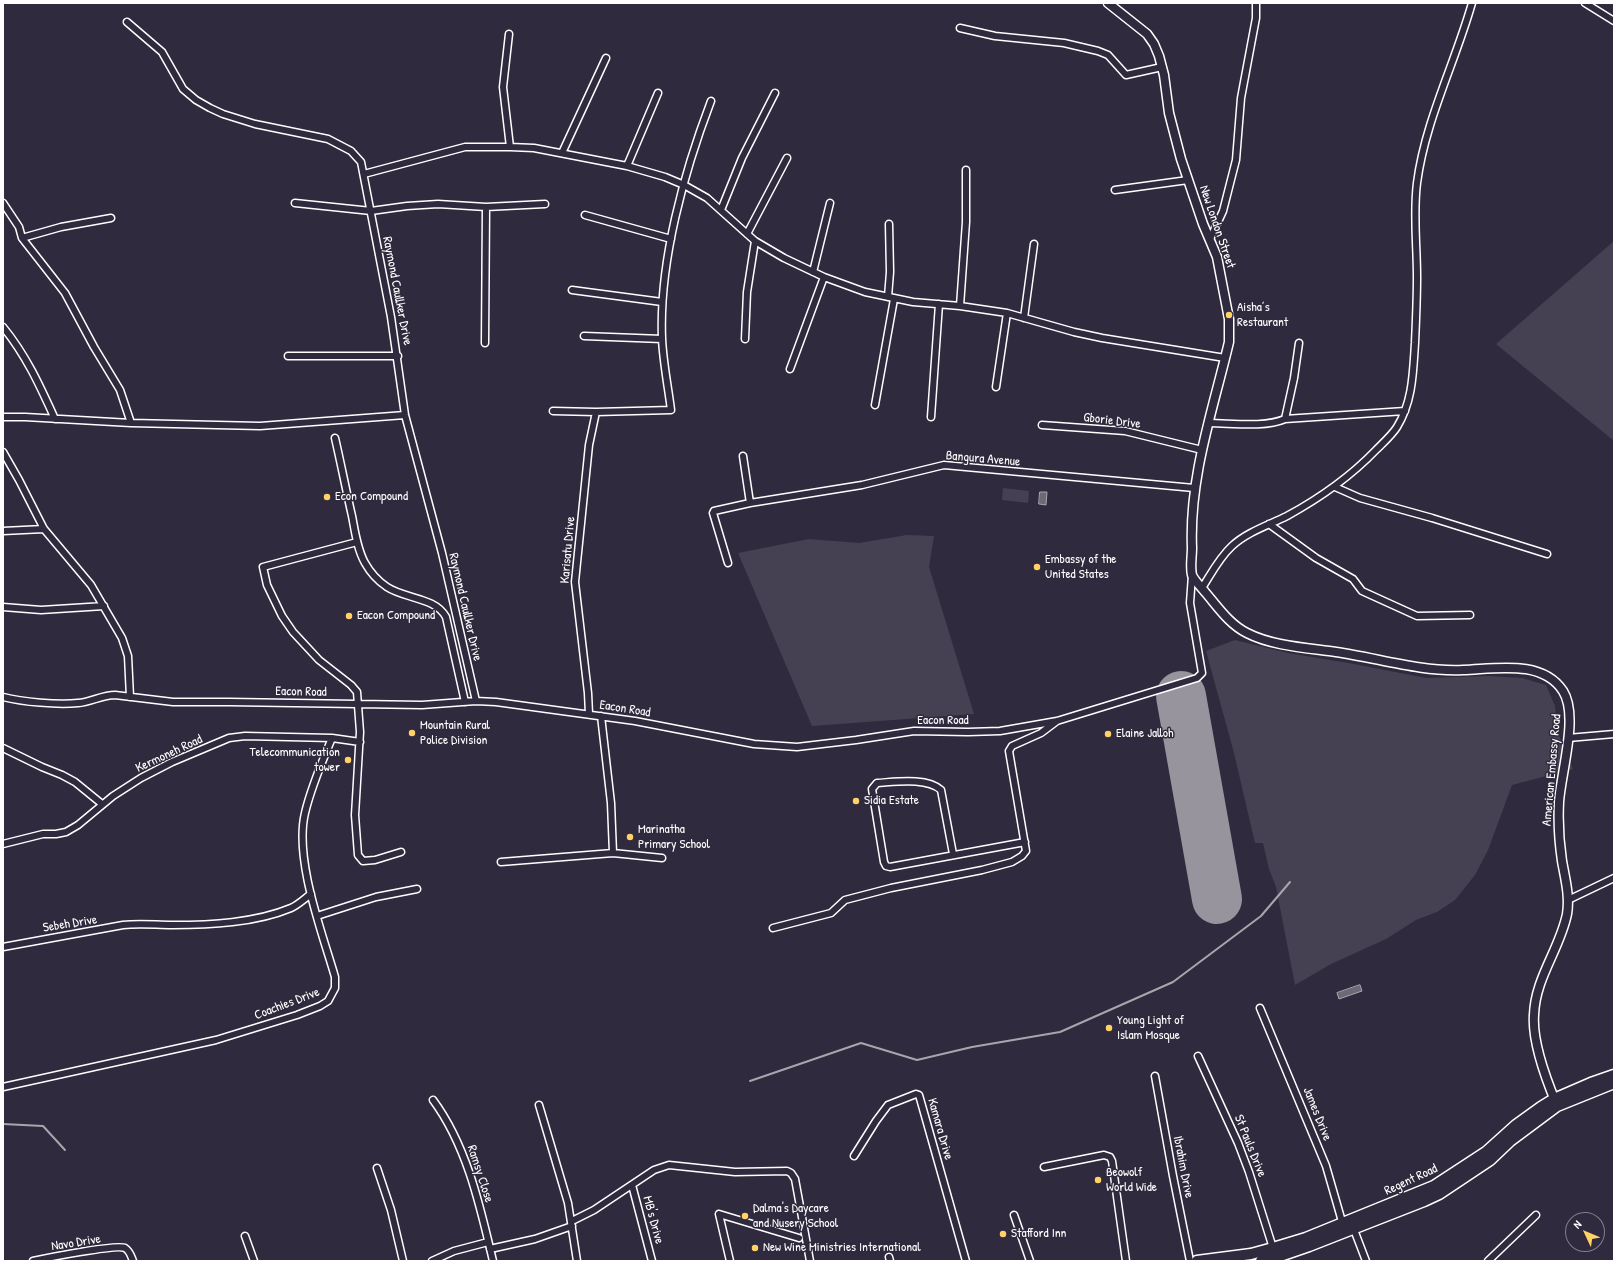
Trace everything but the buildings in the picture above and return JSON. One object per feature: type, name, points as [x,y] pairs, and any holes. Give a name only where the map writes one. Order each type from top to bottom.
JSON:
[{"type":"main road","name":"Regent Road","points":[[1555,1103],[1590,1083],[1614,1075]]},
{"type":"main road","name":"Regent Road","points":[[1261,1261],[1283,1255],[1434,1186],[1486,1152],[1528,1115],[1555,1103],[1614,1083]]},
{"type":"main road","name":"Regent Road","points":[[1197,1261],[1251,1254],[1348,1225]]},
{"type":"street","name":"New London Street","points":[[1108,3],[1147,34],[1154,44],[1162,66],[1169,113],[1188,180],[1203,224],[1217,257],[1229,319],[1229,342],[1194,488],[1191,521],[1192,576]]},
{"type":"street","points":[[1210,239],[1218,225],[1223,211],[1236,160],[1241,98],[1256,18],[1256,3]]},
{"type":"street","points":[[1202,588],[1216,565],[1233,545],[1269,524],[1298,510],[1335,487],[1382,444],[1396,428],[1405,411],[1409,400],[1414,367],[1417,277],[1415,206],[1417,182],[1421,160],[1430,129],[1446,79],[1464,32],[1472,3]]},
{"type":"street","points":[[1585,3],[1614,21]]},
{"type":"street","name":"Raymond Caullker Drive","points":[[127,22],[162,52],[180,85],[196,100],[210,108],[255,124],[328,139],[338,143],[355,154],[361,162],[398,356],[405,415],[438,539],[476,701]]},
{"type":"street","points":[[960,28],[994,36],[1064,43],[1098,50],[1108,55],[1126,74],[1162,66]]},
{"type":"street","points":[[509,34],[503,87],[510,147]]},
{"type":"street","points":[[562,153],[606,58]]},
{"type":"street","points":[[627,166],[658,93]]},
{"type":"street","points":[[721,210],[742,158],[775,93]]},
{"type":"street","points":[[553,411],[596,412],[671,410],[662,339],[662,302],[670,239],[697,139],[711,101]]},
{"type":"street","points":[[364,174],[465,147],[534,148],[627,166],[658,175],[707,198],[755,241],[784,258],[813,272],[865,292],[913,302],[960,306],[1007,313],[1074,332],[1102,338],[1225,358]]},
{"type":"street","points":[[747,234],[787,158]]},
{"type":"street","points":[[960,306],[966,222],[966,170]]},
{"type":"street","points":[[1115,190],[1188,180]]},
{"type":"street","points":[[3,203],[19,227],[22,238],[65,293],[94,348],[120,390],[131,423]]},
{"type":"street","points":[[295,203],[371,211],[406,206],[438,204],[486,207],[545,204]]},
{"type":"street","points":[[813,272],[830,204]]},
{"type":"street","points":[[485,343],[486,207]]},
{"type":"street","points":[[584,215],[670,239]]},
{"type":"street","points":[[22,238],[61,227],[110,218]]},
{"type":"street","points":[[875,406],[891,298],[889,224]]},
{"type":"street","points":[[745,339],[747,292],[755,241]]},
{"type":"street","points":[[1024,318],[1034,244]]},
{"type":"street","points":[[790,369],[824,277]]},
{"type":"street","points":[[572,290],[662,302]]},
{"type":"street","points":[[931,417],[939,304]]},
{"type":"street","points":[[996,387],[1007,313]]},
{"type":"street","points":[[3,327],[15,341],[30,366],[55,419]]},
{"type":"street","points":[[584,336],[662,339]]},
{"type":"street","points":[[1285,419],[1294,378],[1299,343]]},
{"type":"street","points":[[288,356],[398,356]]},
{"type":"street","points":[[1209,423],[1266,423],[1285,419],[1405,411]]},
{"type":"street","name":"Karisatu Drive","points":[[589,714],[588,693],[575,582],[589,445],[596,412]]},
{"type":"street","points":[[3,417],[131,423],[260,426],[405,415]]},
{"type":"street","name":"Gborie Drive","points":[[1042,425],[1125,431],[1202,450]]},
{"type":"street","points":[[335,438],[357,542],[364,562],[372,573],[386,587],[402,595],[431,604],[442,611],[446,617],[465,702]]},
{"type":"street","points":[[3,452],[44,529],[91,585],[122,638],[128,656],[130,697]]},
{"type":"street","points":[[743,456],[750,503]]},
{"type":"street","name":"Bangura Avenue","points":[[728,563],[713,513],[714,511],[750,503],[862,485],[944,465],[1194,488]]},
{"type":"street","points":[[1335,487],[1360,498],[1432,518],[1547,554]]},
{"type":"street","points":[[1269,524],[1316,558],[1353,579],[1362,591],[1417,616],[1470,615]]},
{"type":"street","points":[[3,531],[44,529]]},
{"type":"street","points":[[357,542],[263,567],[267,585],[285,622],[309,650],[355,688],[358,698],[360,742],[355,815],[358,855],[363,861],[375,860],[401,852]]},
{"type":"street","name":"Eacon Road","points":[[3,697],[40,702],[78,703],[109,695],[173,702],[284,702],[358,705],[422,705],[476,701],[496,702],[589,714],[754,744],[796,747],[914,731],[1000,731],[1057,721],[1197,678],[1202,674],[1195,648],[1190,603],[1192,576]]},
{"type":"street","name":"American Embassy Road","points":[[1192,576],[1229,620],[1245,632],[1262,639],[1429,670],[1454,671],[1521,668],[1537,671],[1553,680],[1564,692],[1570,710],[1558,817],[1559,839],[1568,900],[1567,911],[1560,938],[1537,991],[1533,1017],[1536,1045],[1555,1103]]},
{"type":"street","points":[[3,607],[41,610],[104,606]]},
{"type":"street","points":[[601,716],[612,802],[613,853]]},
{"type":"street","points":[[773,928],[831,913],[845,900],[891,888],[975,872],[1012,862],[1022,856],[1026,851],[1025,842],[1009,750],[1012,746],[1041,733],[1057,721]]},
{"type":"street","points":[[1568,738],[1614,734]]},
{"type":"street","name":"Kermoneh Road","points":[[3,844],[43,834],[66,832],[78,825],[102,804],[153,771],[229,738],[245,736],[332,738],[360,742]]},
{"type":"street","name":"Coachies Drive","points":[[3,1087],[216,1040],[298,1015],[328,1001],[335,988],[336,977],[311,894],[303,846],[305,814],[317,774],[332,738]]},
{"type":"street","points":[[3,748],[75,782],[102,804]]},
{"type":"street","points":[[953,854],[941,790],[936,785],[922,782],[877,782],[872,789],[878,830],[886,866],[890,867],[953,854],[1025,842]]},
{"type":"street","points":[[501,862],[613,853],[662,858]]},
{"type":"street","points":[[1568,900],[1614,878]]},
{"type":"street","points":[[317,916],[376,897],[417,889]]},
{"type":"street","name":"Sebeh Drive","points":[[3,947],[140,923],[171,925],[223,923],[266,916],[290,908],[311,894]]},
{"type":"street","name":"James Drive","points":[[1260,1008],[1323,1159],[1348,1225],[1366,1261]]},
{"type":"street","name":"St Pauls Drive","points":[[1198,1056],[1238,1143],[1249,1172],[1273,1248]]},
{"type":"street","name":"Ibrahim Drive","points":[[1155,1076],[1190,1261]]},
{"type":"street","name":"Kamara Drive","points":[[854,1156],[888,1105],[916,1094],[919,1095],[966,1261]]},
{"type":"street","name":"Ramsy Close","points":[[433,1100],[444,1115],[460,1149],[493,1261]]},
{"type":"street","points":[[539,1105],[568,1203],[577,1261]]},
{"type":"street","points":[[1044,1167],[1104,1155],[1110,1157],[1112,1161],[1126,1261]]},
{"type":"street","points":[[432,1261],[454,1251],[536,1239],[572,1224],[654,1170],[672,1164],[735,1172],[787,1171],[791,1173],[795,1179],[810,1261]]},
{"type":"street","points":[[377,1168],[391,1210],[403,1261]]},
{"type":"street","name":"MB's Drive","points":[[632,1185],[652,1261]]},
{"type":"street","points":[[730,1261],[719,1214],[799,1238]]},
{"type":"street","points":[[1014,1215],[1030,1261]]},
{"type":"street","points":[[1489,1261],[1536,1215]]},
{"type":"street","points":[[245,1236],[254,1261]]},
{"type":"street","name":"Navo Drive","points":[[32,1261],[122,1247],[129,1251],[133,1261]]},
{"type":"shaded area","points":[[1614,241],[1614,441],[1496,344]]},
{"type":"shaded area","points":[[1003,488],[1029,491],[1028,503],[1002,500]]},
{"type":"shaded area","points":[[1040,492],[1047,492],[1046,505],[1039,504]]},
{"type":"shaded area","points":[[907,535],[934,536],[929,567],[974,714],[812,726],[738,553],[809,539],[859,543]]},
{"type":"shaded area","points":[[1235,640],[1288,653],[1426,678],[1488,676],[1522,678],[1546,685],[1555,706],[1557,731],[1573,769],[1512,785],[1488,850],[1475,875],[1455,900],[1437,912],[1416,920],[1386,939],[1331,964],[1295,985],[1276,887],[1269,869],[1263,843],[1255,843],[1234,753],[1206,651]]},
{"type":"shaded area","points":[[1360,985],[1362,991],[1339,999],[1337,993]]},
{"type":"waterway","points":[[750,1081],[861,1043],[917,1060],[972,1047],[1060,1032],[1173,982],[1261,916],[1290,882]]},
{"type":"waterway","points":[[3,1124],[43,1126],[65,1150]]},
{"type":"runway","points":[[1181,696],[1217,899]]},
{"type":"place","name":"Aisha’s Restaurant","points":[[1229,315]]},
{"type":"place","name":"Econ Compound","points":[[327,497]]},
{"type":"place","name":"Embassy of the United States","points":[[1037,567]]},
{"type":"place","name":"Eacon Compound","points":[[349,616]]},
{"type":"place","name":"Mountain Rural Police Division","points":[[412,733]]},
{"type":"place","name":"Elaine Jalloh","points":[[1108,734]]},
{"type":"place","name":"Telecommunication tower","points":[[348,760]]},
{"type":"place","name":"Sidia Estate","points":[[856,801]]},
{"type":"place","name":"Marinatha Primary School","points":[[630,837]]},
{"type":"place","name":"Young Light of Islam Mosque","points":[[1109,1028]]},
{"type":"place","name":"Beowolf World Wide","points":[[1098,1180]]},
{"type":"place","name":"Dalma's Daycare and Nusery School","points":[[745,1216]]},
{"type":"place","name":"Stafford Inn","points":[[1003,1234]]},
{"type":"place","name":"New Wine Ministries International","points":[[755,1248]]}]
